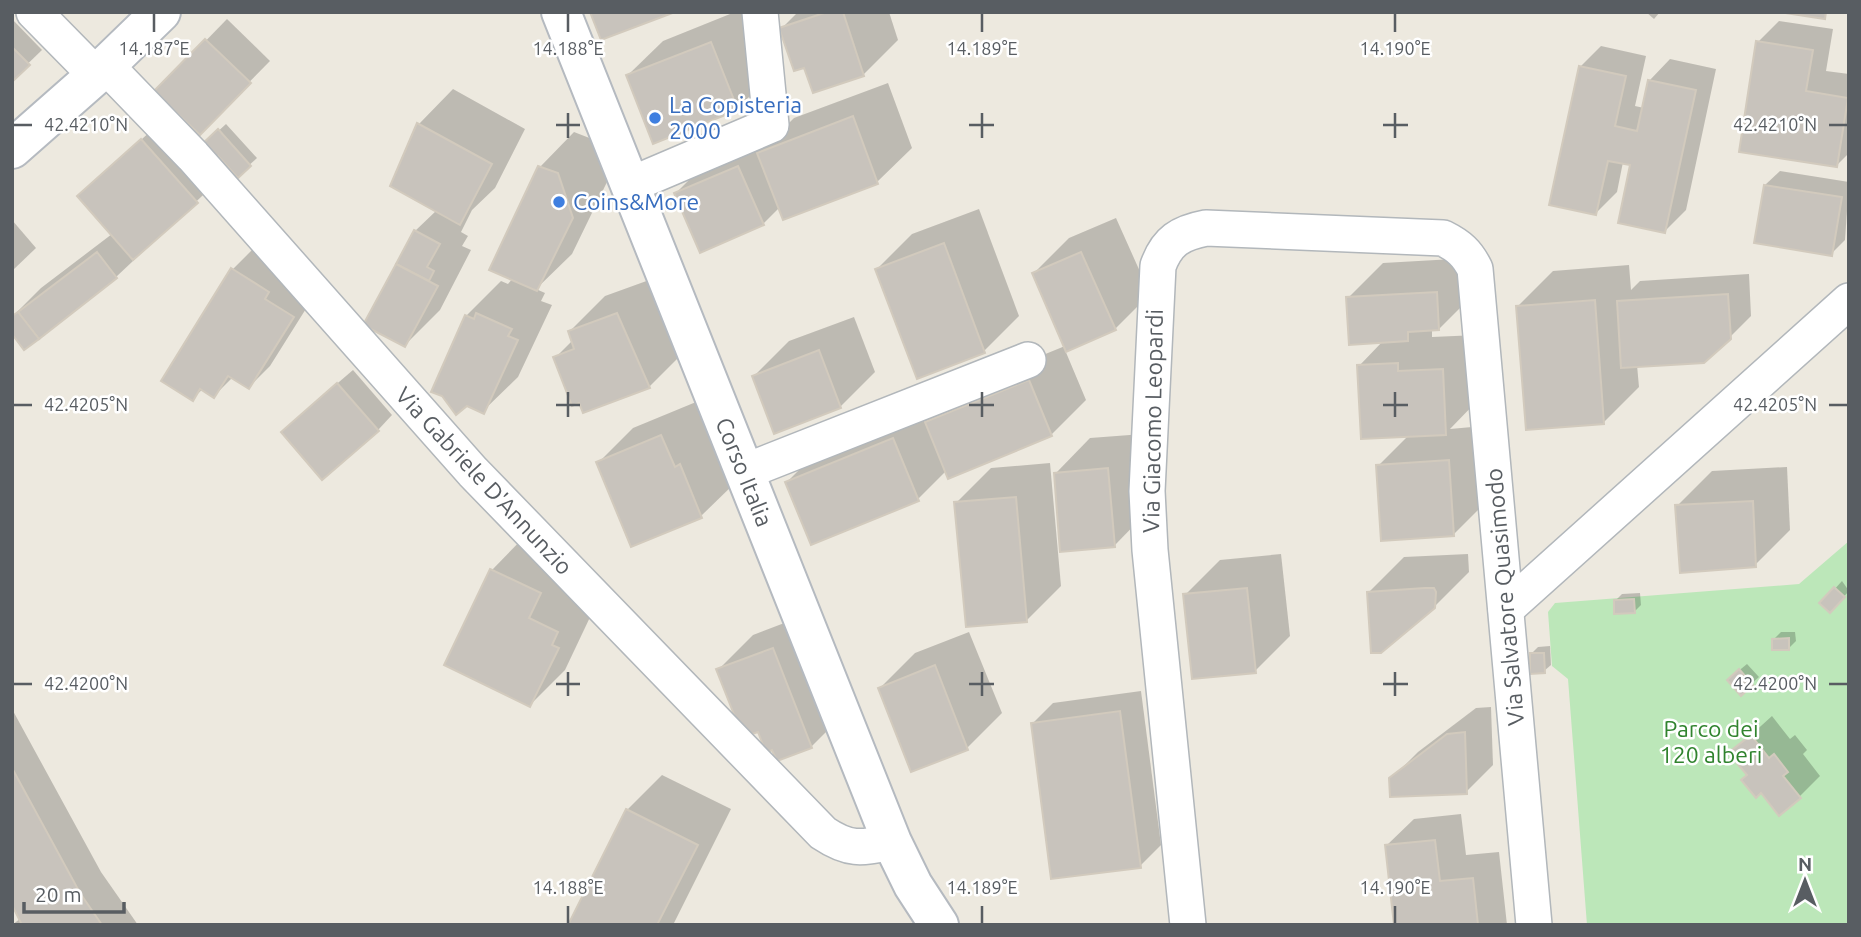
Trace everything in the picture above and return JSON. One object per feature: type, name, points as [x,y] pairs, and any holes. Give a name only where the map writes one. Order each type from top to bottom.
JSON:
[{"type":"street","name":"Via Gabriele D'Annunzio","points":[[34,12],[101,70],[192,156],[473,472],[823,834],[843,846],[861,848],[892,842]]},
{"type":"street","points":[[12,149],[161,12]]},
{"type":"street","name":"Corso Italia","points":[[561,12],[892,842],[913,886],[939,925]]},
{"type":"street","points":[[630,184],[771,125],[760,12]]},
{"type":"street","name":"Via Giacomo Leopardi","points":[[1188,925],[1150,550],[1147,491],[1158,266],[1163,251],[1171,240],[1188,231],[1206,228],[1443,238],[1458,246],[1475,269]]},
{"type":"street","name":"Via Salvatore Quasimodo","points":[[1475,269],[1534,925]]},
{"type":"street","points":[[1506,609],[1849,301]]},
{"type":"street","points":[[744,472],[1028,360]]},
{"type":"green space","name":"Parco dei 120 alberi","points":[[1849,541],[1849,925],[1587,925],[1568,679],[1552,666],[1548,612],[1555,603],[1799,584]]},
{"type":"building","points":[[590,12],[675,12],[601,40]]},
{"type":"building","points":[[827,12],[843,12],[864,76],[813,93],[804,68],[794,71],[779,28]]},
{"type":"building","points":[[1779,12],[1826,12],[1825,19]]},
{"type":"building","points":[[205,39],[251,83],[200,135],[154,91]]},
{"type":"building","points":[[1756,41],[1813,50],[1806,91],[1848,98],[1837,167],[1739,152]]},
{"type":"building","points":[[711,42],[738,110],[653,144],[626,75]]},
{"type":"building","points":[[12,47],[30,65],[12,82]]},
{"type":"building","points":[[1579,66],[1626,76],[1615,126],[1637,131],[1648,80],[1696,90],[1665,233],[1618,223],[1630,165],[1608,161],[1596,215],[1549,205]]},
{"type":"building","points":[[853,116],[878,184],[783,220],[757,153]]},
{"type":"building","points":[[417,123],[492,164],[460,225],[390,186]]},
{"type":"building","points":[[218,129],[251,166],[238,178],[218,156],[213,161],[200,146]]},
{"type":"building","points":[[141,139],[198,203],[133,260],[77,196]]},
{"type":"building","points":[[538,166],[558,173],[573,218],[537,291],[489,270]]},
{"type":"building","points":[[738,166],[764,225],[700,253],[674,193]]},
{"type":"building","points":[[1764,185],[1842,197],[1832,256],[1754,243]]},
{"type":"building","points":[[414,230],[440,244],[427,267],[434,271],[429,281],[396,264]]},
{"type":"building","points":[[944,243],[985,353],[917,379],[875,269]]},
{"type":"building","points":[[97,252],[117,278],[39,339],[18,312]]},
{"type":"building","points":[[1081,252],[1116,330],[1066,352],[1032,273]]},
{"type":"building","points":[[396,264],[438,286],[405,347],[363,325]]},
{"type":"building","points":[[231,268],[269,292],[265,299],[294,317],[249,389],[228,376],[214,398],[200,389],[193,401],[161,381]]},
{"type":"building","points":[[1437,292],[1439,330],[1408,332],[1408,341],[1349,345],[1346,297]]},
{"type":"building","points":[[1728,294],[1731,339],[1704,363],[1621,368],[1617,301]]},
{"type":"building","points":[[1595,300],[1604,424],[1526,430],[1516,306]]},
{"type":"building","points":[[18,312],[39,339],[24,350],[12,334],[12,316]]},
{"type":"building","points":[[476,313],[512,329],[508,336],[518,340],[484,414],[467,406],[456,415],[442,396],[431,392],[465,315],[474,319]]},
{"type":"building","points":[[617,313],[650,388],[583,413],[579,403],[572,406],[553,357],[574,349],[568,331]]},
{"type":"building","points":[[819,350],[841,408],[774,434],[752,376]]},
{"type":"building","points":[[1398,363],[1398,371],[1443,369],[1446,435],[1361,439],[1357,365]]},
{"type":"building","points":[[1029,380],[1052,436],[948,479],[925,422]]},
{"type":"building","points":[[337,383],[379,431],[322,480],[281,432]]},
{"type":"building","points":[[661,435],[675,467],[680,464],[702,518],[631,547],[596,462]]},
{"type":"building","points":[[893,438],[919,501],[811,545],[785,482]]},
{"type":"building","points":[[1449,460],[1454,536],[1381,541],[1376,465]]},
{"type":"building","points":[[1108,468],[1115,547],[1060,552],[1054,473]]},
{"type":"building","points":[[1016,497],[1027,622],[966,627],[954,502]]},
{"type":"building","points":[[1753,501],[1756,567],[1680,573],[1675,505]]},
{"type":"building","points":[[490,569],[541,593],[529,618],[558,632],[552,645],[559,648],[530,707],[444,665]]},
{"type":"building","points":[[1834,587],[1845,597],[1830,613],[1819,603]]},
{"type":"building","points":[[1247,588],[1256,673],[1192,679],[1183,594]]},
{"type":"building","points":[[1434,588],[1436,592],[1435,608],[1381,653],[1371,653],[1367,592]]},
{"type":"building","points":[[1634,599],[1635,613],[1614,614],[1614,600]]},
{"type":"building","points":[[1789,638],[1789,650],[1772,650],[1772,639]]},
{"type":"building","points":[[773,648],[812,748],[777,761],[772,750],[766,753],[758,732],[743,737],[716,669]]},
{"type":"building","points":[[1530,653],[1544,653],[1545,673],[1530,674]]},
{"type":"building","points":[[935,665],[968,750],[911,772],[878,688]]},
{"type":"building","points":[[1739,669],[1753,685],[1741,696],[1727,680]]},
{"type":"building","points":[[1120,711],[1141,868],[1051,879],[1031,723]]},
{"type":"building","points":[[1465,732],[1467,794],[1390,797],[1389,778],[1447,734]]},
{"type":"building","points":[[1751,735],[1769,758],[1774,754],[1788,772],[1783,776],[1801,798],[1779,816],[1761,793],[1756,798],[1741,780],[1747,775],[1728,753]]},
{"type":"building","points":[[12,768],[80,893],[102,925],[22,925],[12,905]]},
{"type":"building","points":[[626,809],[698,845],[657,925],[568,925]]},
{"type":"building","points":[[1435,840],[1440,881],[1473,878],[1478,925],[1394,925],[1385,845]]},
{"type":"place","name":"La Copisteria 2000","points":[[655,118]]},
{"type":"place","name":"Coins&More","points":[[559,202]]}]
